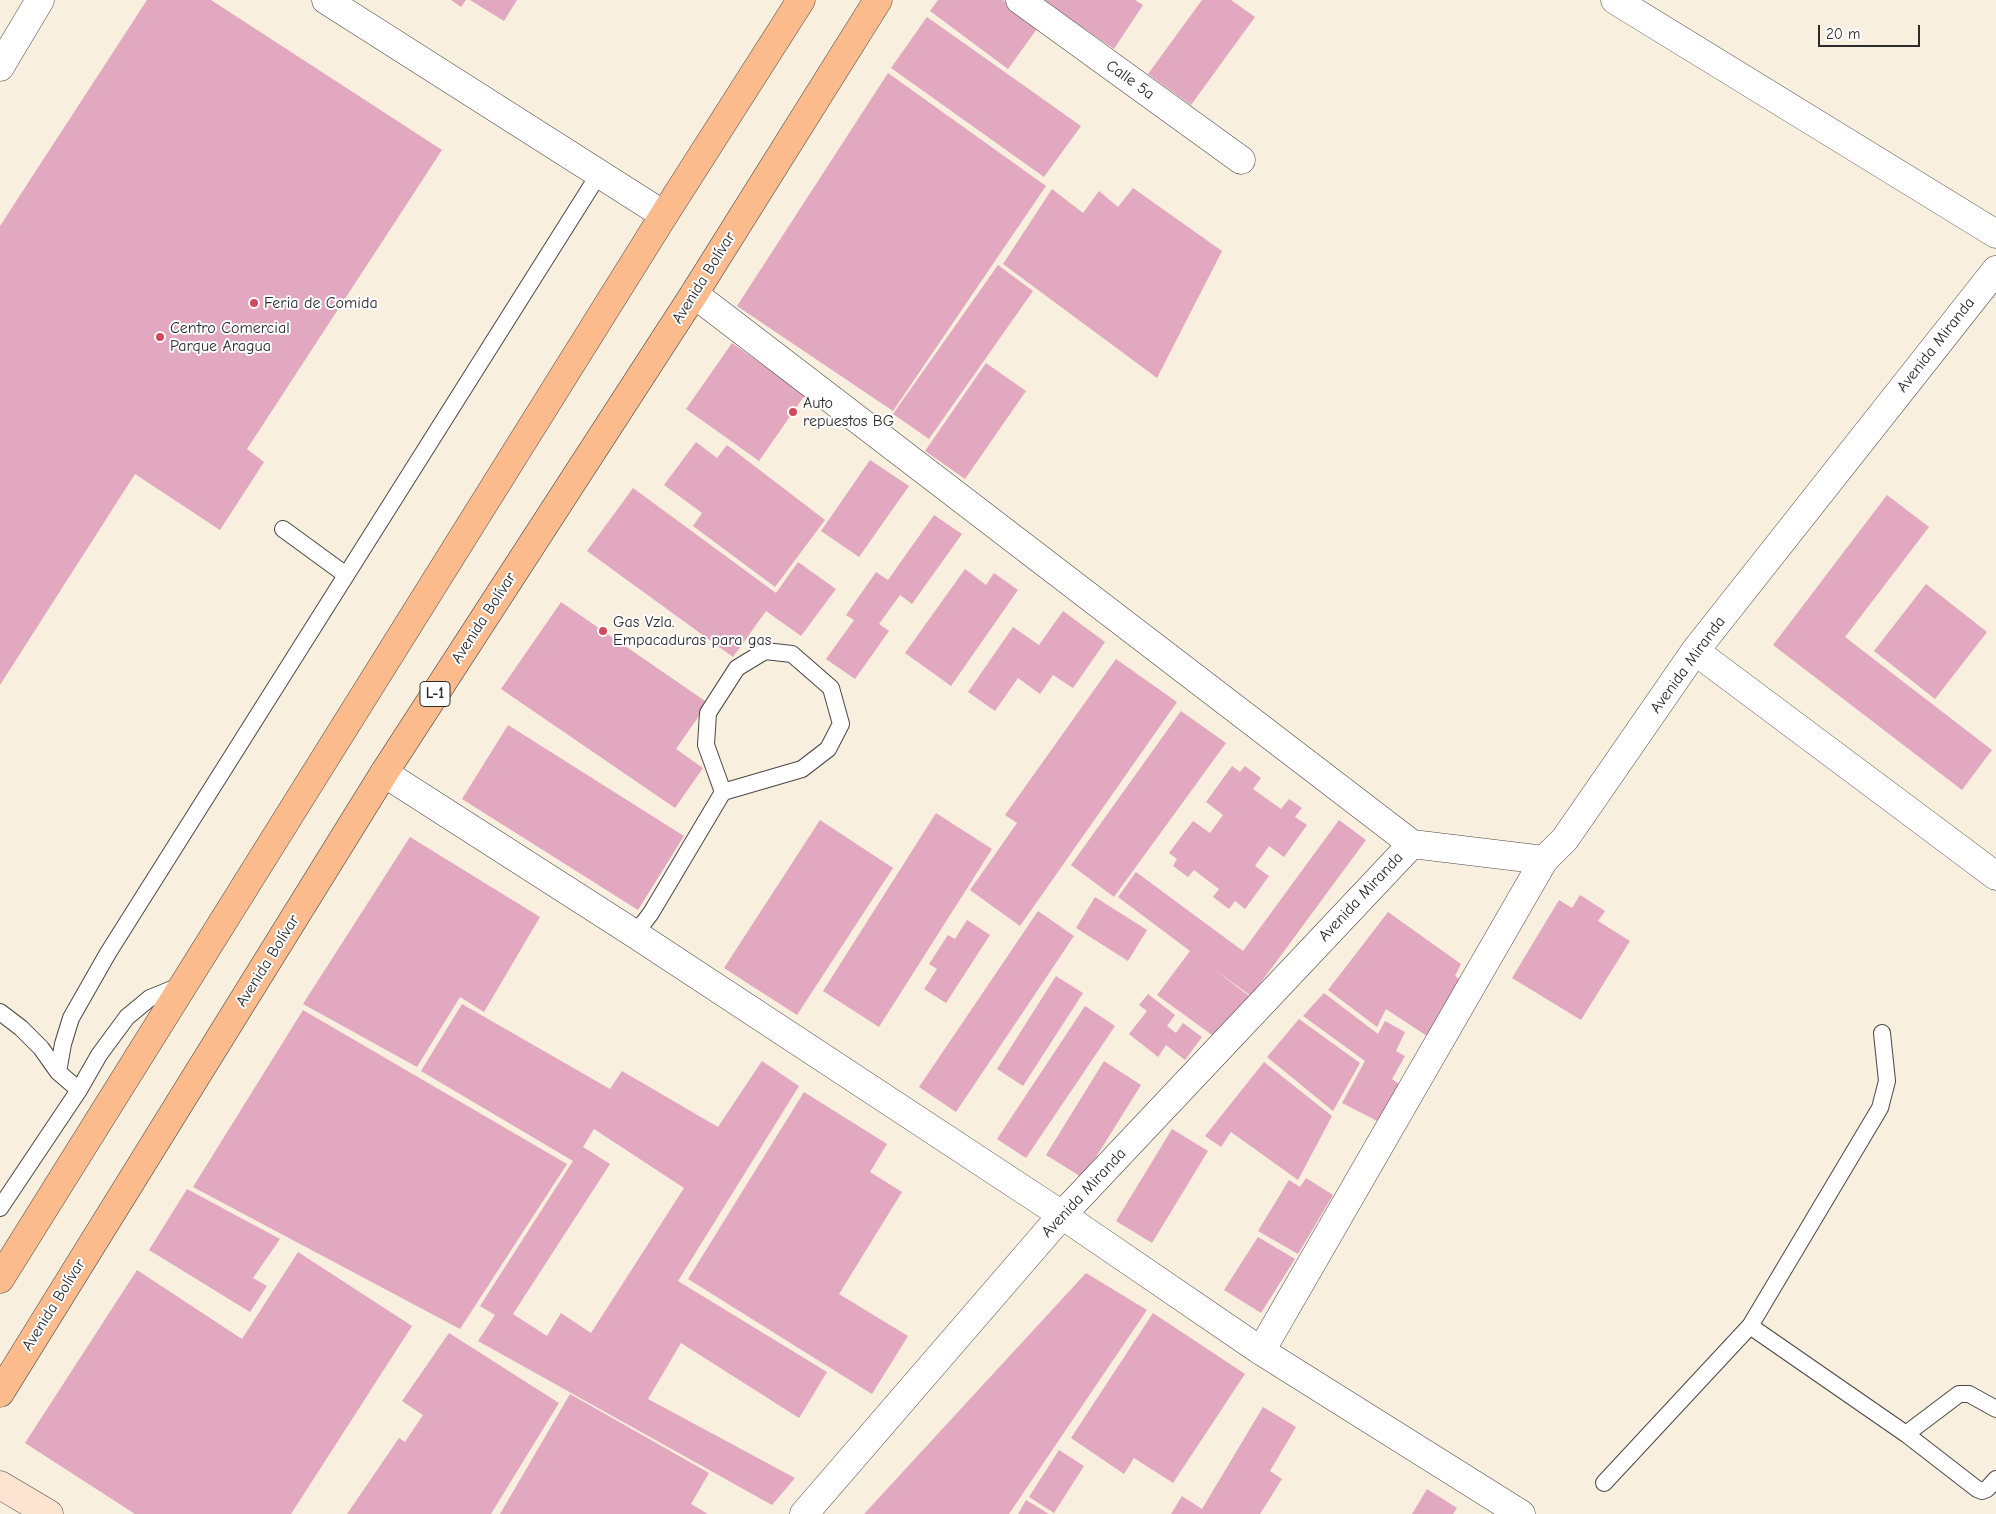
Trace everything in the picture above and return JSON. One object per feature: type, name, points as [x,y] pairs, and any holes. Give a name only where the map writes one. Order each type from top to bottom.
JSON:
[{"type":"main road","points":[[0,1279],[664,215],[801,0]]},
{"type":"main road","name":"Avenida Bolívar","points":[[0,1393],[384,773],[694,294],[878,0]]},
{"type":"street","points":[[0,67],[40,0]]},
{"type":"street","points":[[326,0],[664,215]]},
{"type":"street","name":"Calle 5a","points":[[1020,0],[1241,160]]},
{"type":"street","points":[[1615,0],[1996,234]]},
{"type":"street","name":"Avenida Miranda","points":[[804,1514],[1062,1215],[1412,844],[1544,860],[1565,839],[1695,651],[1996,270]]},
{"type":"street","points":[[694,294],[1412,844]]},
{"type":"street","points":[[1695,651],[1996,876]]},
{"type":"street","points":[[384,773],[635,934],[1062,1215],[1261,1351],[1522,1514]]},
{"type":"street","points":[[1261,1351],[1544,860]]},
{"type":"street","points":[[0,1485],[49,1514]]},
{"type":"lane","points":[[58,1072],[63,1044],[71,1018],[108,953],[599,174]]},
{"type":"lane","points":[[283,529],[346,575]]},
{"type":"lane","points":[[635,934],[656,905],[723,792],[802,769],[828,749],[841,724],[830,688],[792,654],[765,651],[737,668],[708,713],[706,745],[723,792]]},
{"type":"lane","points":[[0,1208],[79,1090],[99,1054],[127,1017],[150,998],[184,984]]},
{"type":"lane","points":[[0,1012],[21,1028],[41,1048],[58,1072],[79,1090]]},
{"type":"lane","points":[[1604,1483],[1750,1326],[1880,1108],[1887,1081],[1882,1033]]},
{"type":"lane","points":[[1750,1326],[1906,1434],[1977,1489],[1982,1491],[1987,1489],[1996,1479]]},
{"type":"lane","points":[[1906,1434],[1960,1394],[1969,1394],[1996,1408]]},
{"type":"building","name":"Centro Comercial Parque Aragua","points":[[147,0],[211,0],[442,150],[247,449],[264,462],[220,530],[135,474],[0,685],[0,226]]},
{"type":"building","points":[[451,0],[466,0],[461,7]]},
{"type":"building","points":[[470,0],[517,0],[504,21]]},
{"type":"building","points":[[938,0],[1003,0],[1039,26],[1008,69],[930,11]]},
{"type":"building","points":[[1042,0],[1135,0],[1143,5],[1114,49]]},
{"type":"building","points":[[1202,0],[1231,0],[1255,17],[1191,105],[1148,74]]},
{"type":"building","points":[[927,17],[1081,126],[1044,177],[891,68]]},
{"type":"building","points":[[888,73],[1046,186],[893,411],[737,306]]},
{"type":"building","points":[[1133,188],[1222,251],[1157,378],[1003,264],[1052,189],[1083,213],[1099,191],[1118,207]]},
{"type":"building","points":[[998,265],[1033,291],[929,439],[893,414]]},
{"type":"building","points":[[732,343],[805,395],[759,461],[686,409]]},
{"type":"building","points":[[986,363],[1026,391],[965,479],[925,451]]},
{"type":"building","points":[[696,442],[717,458],[727,445],[825,520],[775,587],[693,526],[702,513],[664,485]]},
{"type":"building","points":[[870,460],[909,486],[859,557],[821,531]]},
{"type":"building","points":[[633,488],[776,593],[798,562],[836,589],[801,636],[766,611],[733,657],[587,551]]},
{"type":"building","points":[[1887,495],[1929,527],[1845,637],[1992,750],[1962,790],[1773,645]]},
{"type":"building","points":[[934,515],[962,534],[912,604],[900,595],[879,624],[889,631],[855,679],[826,659],[854,620],[846,615],[876,572],[888,580]]},
{"type":"building","points":[[965,569],[986,585],[994,573],[1018,590],[951,686],[905,653]]},
{"type":"building","points":[[1926,584],[1987,632],[1935,699],[1874,651]]},
{"type":"building","points":[[561,602],[708,703],[676,749],[703,768],[675,808],[501,689]]},
{"type":"building","points":[[1063,611],[1105,642],[1073,688],[1053,675],[1040,694],[1018,678],[995,711],[968,692],[1013,627],[1039,645]]},
{"type":"building","points":[[1116,659],[1177,702],[1020,926],[970,890],[1017,823],[1005,815]]},
{"type":"building","points":[[1181,711],[1226,743],[1114,897],[1071,865]]},
{"type":"building","points":[[508,725],[684,836],[638,910],[462,799]]},
{"type":"building","points":[[1232,766],[1240,772],[1245,766],[1261,778],[1253,789],[1281,809],[1289,799],[1302,808],[1295,817],[1307,825],[1284,857],[1269,846],[1255,866],[1269,876],[1245,909],[1235,901],[1229,909],[1213,897],[1219,889],[1194,870],[1188,877],[1173,866],[1177,859],[1169,853],[1193,821],[1210,833],[1223,815],[1206,802]]},
{"type":"building","points":[[936,813],[992,849],[879,1027],[823,991]]},
{"type":"building","points":[[820,820],[893,868],[797,1015],[724,968]]},
{"type":"building","points":[[1339,820],[1366,840],[1251,996],[1211,967],[1249,996],[1212,1035],[1157,995],[1190,951],[1118,897],[1136,872],[1243,951]]},
{"type":"building","points":[[410,837],[540,917],[484,1012],[460,997],[417,1067],[303,1004]]},
{"type":"building","points":[[1580,895],[1605,911],[1598,921],[1630,941],[1581,1020],[1512,978],[1559,900],[1572,908]]},
{"type":"building","points":[[1095,897],[1147,930],[1128,961],[1076,928]]},
{"type":"building","points":[[1038,911],[1074,936],[956,1112],[919,1087]]},
{"type":"building","points":[[1388,912],[1461,964],[1455,976],[1462,981],[1430,1038],[1386,1009],[1377,1027],[1328,990]]},
{"type":"building","points":[[967,920],[990,935],[946,1003],[924,989],[937,969],[929,964],[948,935],[955,939]]},
{"type":"building","points":[[1056,976],[1083,993],[1023,1086],[997,1069]]},
{"type":"building","points":[[1324,993],[1378,1034],[1385,1021],[1405,1032],[1396,1051],[1405,1056],[1392,1079],[1402,1086],[1381,1123],[1342,1103],[1365,1061],[1303,1016]]},
{"type":"building","points":[[1148,994],[1175,1015],[1167,1026],[1176,1033],[1183,1023],[1202,1037],[1185,1060],[1166,1045],[1158,1057],[1129,1034],[1147,1011],[1139,1005]]},
{"type":"building","points":[[462,1004],[610,1089],[622,1071],[718,1127],[762,1061],[799,1086],[678,1281],[827,1372],[799,1418],[681,1343],[648,1399],[795,1478],[772,1505],[478,1341],[495,1315],[480,1306],[573,1161],[421,1071]],"holes":[[[594,1129],[684,1188],[591,1333],[561,1313],[547,1336],[513,1314],[610,1164],[583,1147]]]},
{"type":"building","points":[[1085,1006],[1115,1026],[1026,1158],[997,1139]]},
{"type":"building","points":[[303,1010],[567,1164],[460,1329],[193,1187]]},
{"type":"building","points":[[1299,1019],[1360,1063],[1333,1111],[1267,1057]]},
{"type":"building","points":[[1104,1061],[1141,1085],[1083,1178],[1046,1155]]},
{"type":"building","points":[[1264,1062],[1332,1116],[1298,1180],[1231,1132],[1221,1147],[1205,1136]]},
{"type":"building","points":[[804,1092],[887,1144],[870,1172],[902,1192],[839,1294],[908,1336],[872,1394],[688,1279]]},
{"type":"building","points":[[1172,1129],[1208,1151],[1152,1243],[1116,1221]]},
{"type":"building","points":[[1306,1178],[1333,1195],[1298,1254],[1258,1231],[1289,1180],[1300,1187]]},
{"type":"building","points":[[187,1189],[280,1239],[253,1278],[267,1286],[250,1312],[149,1250]]},
{"type":"building","points":[[1258,1237],[1295,1259],[1261,1313],[1224,1290]]},
{"type":"building","points":[[298,1252],[412,1326],[291,1514],[135,1514],[25,1443],[137,1270],[242,1339]]},
{"type":"building","points":[[1086,1273],[1147,1310],[1009,1514],[864,1514]]},
{"type":"building","points":[[1153,1313],[1245,1374],[1173,1483],[1134,1458],[1124,1474],[1071,1438]]},
{"type":"building","points":[[449,1333],[559,1403],[491,1514],[347,1514],[399,1438],[405,1442],[423,1415],[402,1401]]},
{"type":"building","points":[[570,1394],[709,1473],[691,1504],[708,1514],[500,1514]]},
{"type":"building","points":[[1263,1407],[1296,1427],[1270,1471],[1282,1479],[1260,1514],[1171,1514],[1182,1496],[1202,1509]]},
{"type":"building","points":[[1059,1450],[1084,1466],[1054,1513],[1029,1497]]},
{"type":"building","points":[[1427,1489],[1457,1508],[1453,1514],[1412,1514]]},
{"type":"building","points":[[1026,1500],[1049,1514],[1018,1514]]},
{"type":"place","name":"Feria de Comida","points":[[254,303]]},
{"type":"place","name":"Centro Comercial Parque Aragua","points":[[160,337]]},
{"type":"place","name":"Auto repuestos BG","points":[[793,412]]},
{"type":"place","name":"Gas Vzla. Empacaduras para gas","points":[[603,631]]}]
